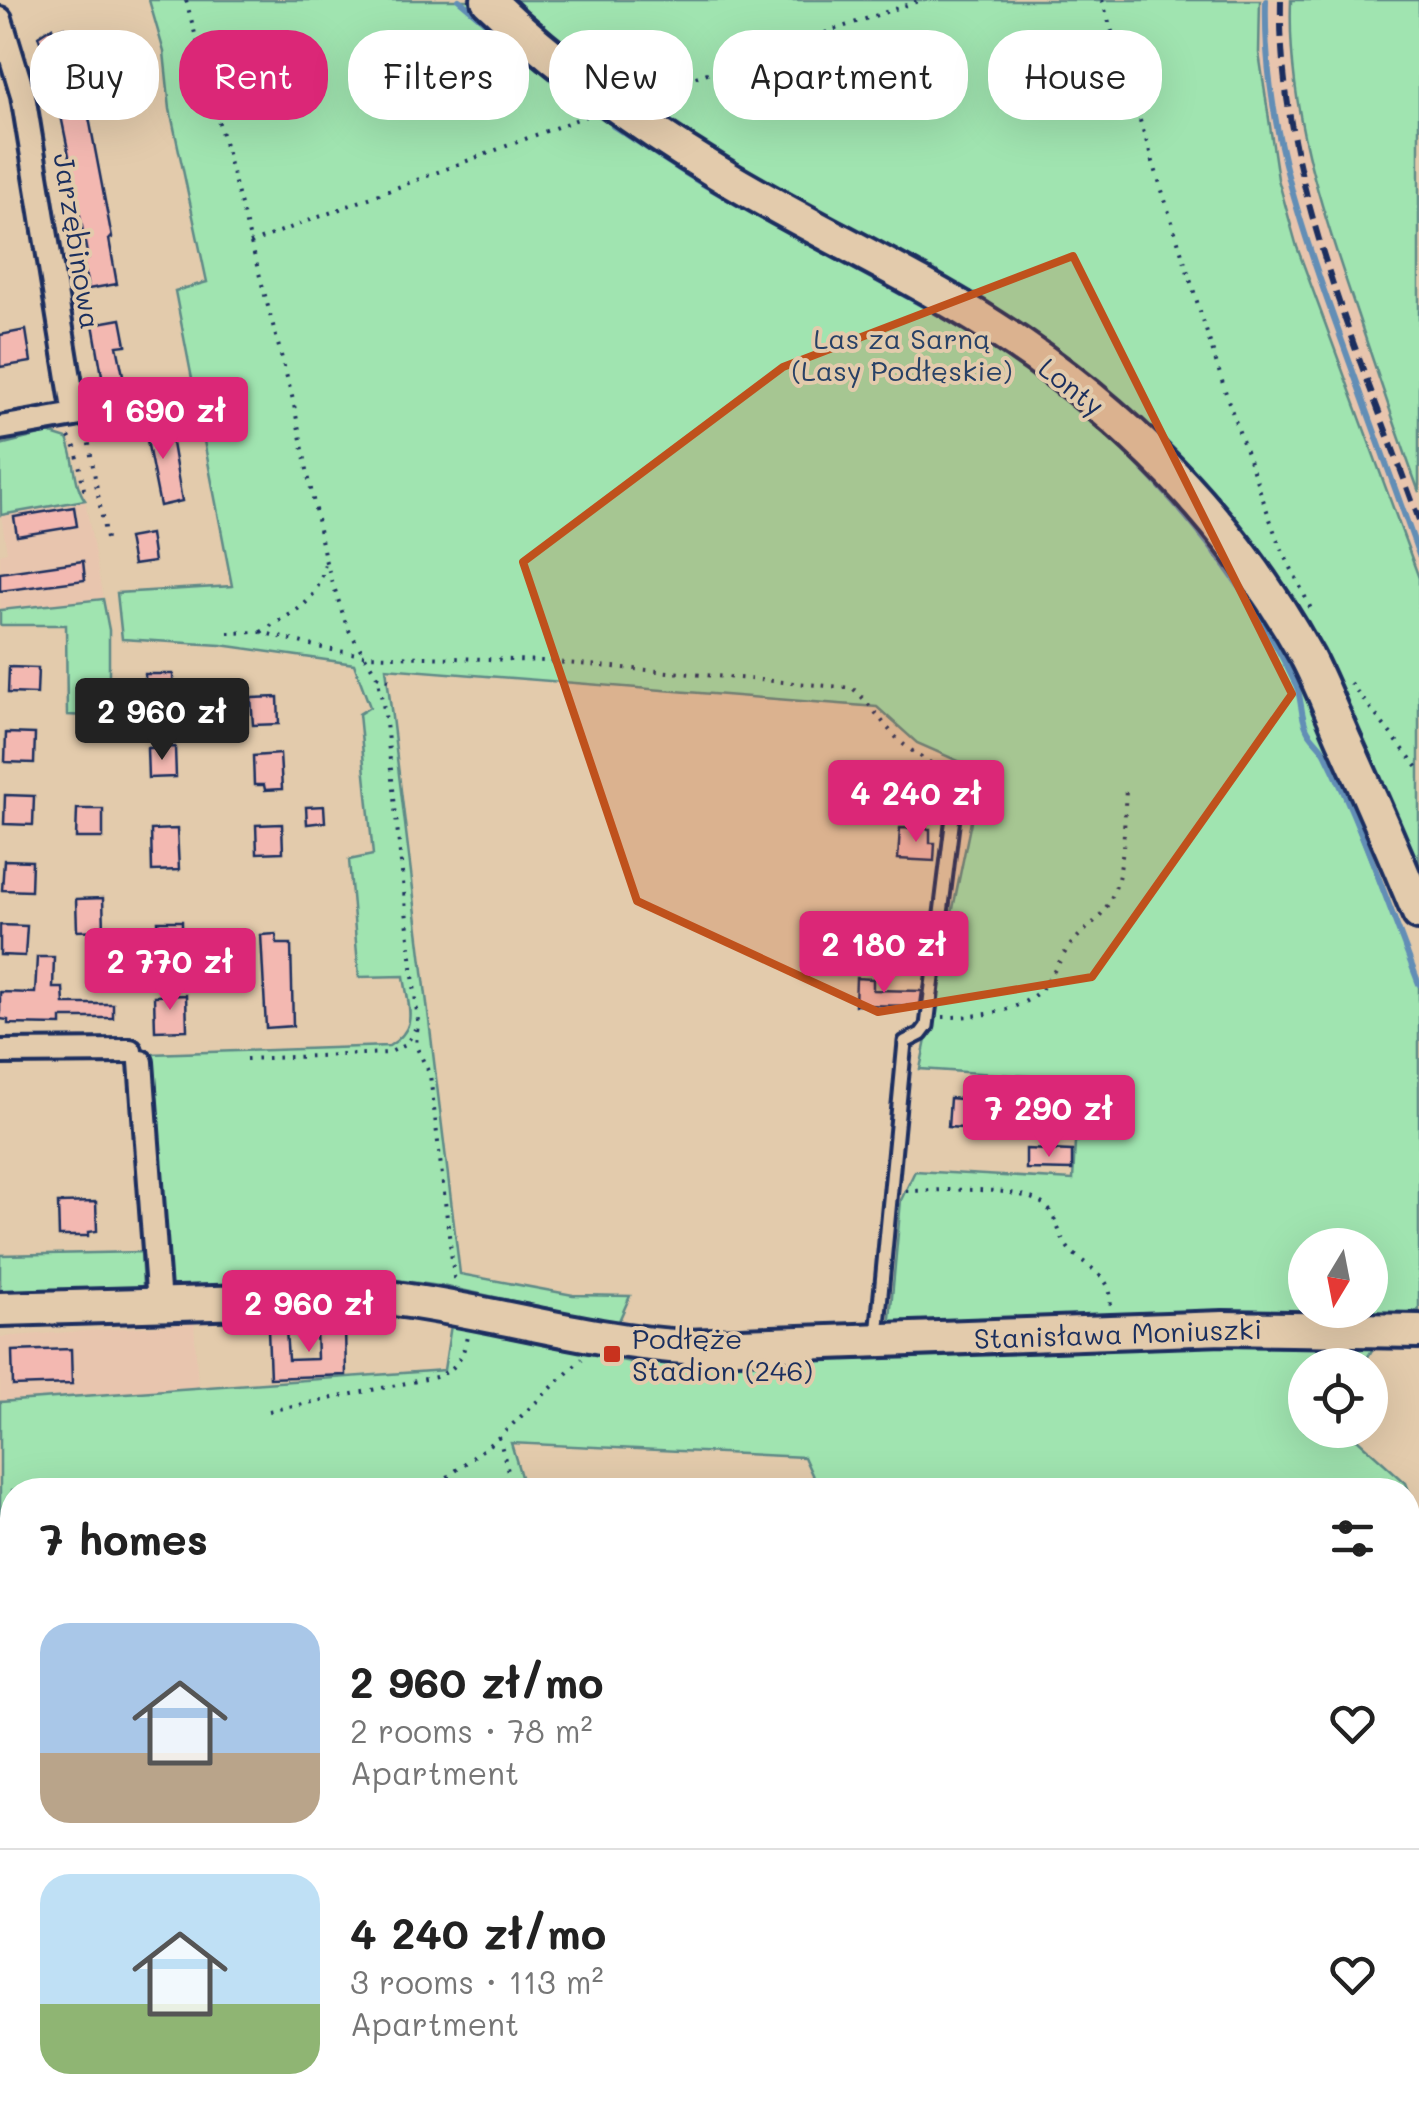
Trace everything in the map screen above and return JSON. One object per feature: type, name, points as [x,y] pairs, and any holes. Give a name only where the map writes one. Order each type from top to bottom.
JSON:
[{"type":"street","name":"Lonty","points":[[488,0],[549,54]]},
{"type":"street","name":"Jarzębinowa","points":[[0,19],[23,96],[68,416]]},
{"type":"street","points":[[0,102],[23,96]]},
{"type":"street","name":"Lonty","points":[[635,120],[718,173],[993,327],[1078,388],[1155,454],[1229,539],[1272,598],[1308,660],[1419,913]]},
{"type":"street","points":[[0,428],[68,416]]},
{"type":"street","points":[[0,1052],[136,1056],[158,1304]]},
{"type":"street","name":"Stanisława Moniuszki","points":[[0,1309],[387,1298],[468,1300],[572,1333],[659,1345],[1307,1327],[1419,1331]]},
{"type":"lane","points":[[876,1341],[905,1042],[922,1034],[928,1017],[955,801]]},
{"type":"path","points":[[186,0],[293,400],[325,558],[347,628],[378,676],[418,1022],[416,1046],[430,1075],[454,1277],[468,1300],[462,1356],[454,1370],[269,1411]]},
{"type":"path","points":[[693,77],[921,0]]},
{"type":"path","points":[[1102,0],[1241,437],[1277,539],[1314,616]]},
{"type":"path","points":[[250,242],[577,120]]},
{"type":"path","points":[[68,416],[63,433],[76,449],[84,489],[89,490]]},
{"type":"path","points":[[261,632],[303,608],[315,595],[325,558]]},
{"type":"path","points":[[228,633],[261,632],[364,655],[544,660],[852,688],[904,744],[946,774],[954,784],[955,801]]},
{"type":"path","points":[[378,676],[389,680]]},
{"type":"path","points":[[1370,712],[1419,769]]},
{"type":"path","points":[[928,1017],[994,1012],[1024,1002],[1040,990],[1069,946],[1090,927],[1114,892],[1120,870],[1126,790]]},
{"type":"path","points":[[246,1059],[388,1054],[406,1045],[418,1022]]},
{"type":"path","points":[[891,1191],[997,1192],[1044,1204],[1054,1216],[1064,1245],[1104,1278],[1112,1292],[1104,1333]]},
{"type":"path","points":[[446,1478],[499,1437],[592,1350]]},
{"type":"path","points":[[499,1437],[510,1478]]},
{"type":"highlighted area","points":[[1073,256],[1292,694],[1092,977],[878,1012],[637,901],[523,562],[783,367]]},
{"type":"shaded area","points":[[1260,0],[1291,0],[1290,25],[1311,177],[1419,492],[1419,578],[1297,247],[1278,179],[1259,53]]},
{"type":"shaded area","points":[[85,500],[103,599],[0,610],[0,554],[7,552],[1,515]]},
{"type":"shaded area","points":[[194,1323],[198,1388],[0,1402],[0,1337]]},
{"type":"green space","name":"Las za Sarną (Lasy Podłęskie)","points":[[149,0],[1260,0],[1259,53],[1278,179],[1297,247],[1419,578],[1419,869],[1395,813],[1351,812],[1419,984],[1419,1310],[1393,1315],[1388,1323],[1388,1228],[1288,1228],[1288,1328],[1385,1328],[1373,1348],[1288,1348],[1288,1448],[1367,1448],[1400,1478],[814,1478],[804,1457],[511,1443],[521,1478],[0,1478],[0,1402],[444,1370],[451,1325],[635,1363],[710,1363],[887,1351],[901,1200],[915,1171],[1073,1180],[1075,1142],[1118,1131],[1128,1102],[1107,1094],[1102,1081],[920,1069],[976,797],[965,764],[917,743],[877,707],[386,668],[460,1274],[573,1295],[630,1296],[618,1323],[447,1287],[389,1279],[167,1286],[161,1282],[151,1054],[389,1046],[405,1032],[410,1016],[404,976],[359,977],[349,860],[373,855],[359,714],[370,707],[354,664],[221,645],[122,639],[117,593],[232,586],[175,291],[207,282],[170,109],[164,52]]},
{"type":"green space","points":[[1291,0],[1419,0],[1419,492],[1341,267],[1308,155],[1294,78]]},
{"type":"green space","points":[[48,433],[67,439],[85,500],[1,515],[0,445]]},
{"type":"green space","points":[[103,599],[109,630],[109,717],[67,715],[66,625],[0,625],[0,610]]},
{"type":"green space","points":[[141,1252],[143,1287],[0,1291],[0,1255]]},
{"type":"building","points":[[62,120],[89,120],[117,284],[88,289],[83,260],[88,259]]},
{"type":"building","points":[[121,319],[126,345],[117,346],[128,399],[107,404],[93,324]]},
{"type":"building","points":[[26,330],[31,362],[0,367],[0,335]]},
{"type":"building","points":[[168,420],[182,501],[160,506],[144,425]]},
{"type":"building","points":[[74,507],[77,526],[17,536],[14,517]]},
{"type":"building","points":[[150,534],[154,562],[133,565],[128,538]]},
{"type":"building","points":[[83,561],[85,580],[0,591],[0,573]]},
{"type":"building","points":[[9,667],[38,668],[37,694],[8,693]]},
{"type":"building","points":[[145,674],[173,674],[174,702],[146,703]]},
{"type":"building","points":[[278,697],[279,724],[253,725],[251,698]]},
{"type":"building","points":[[209,705],[209,724],[194,724],[194,706]]},
{"type":"building","points":[[6,733],[35,734],[34,763],[5,762]]},
{"type":"building","points":[[175,747],[176,777],[148,778],[147,748]]},
{"type":"building","points":[[280,754],[282,789],[265,790],[264,785],[254,785],[253,756]]},
{"type":"building","points":[[890,770],[931,777],[931,782],[945,784],[943,800],[902,796],[903,788],[887,785]]},
{"type":"building","points":[[5,795],[34,796],[33,825],[4,824]]},
{"type":"building","points":[[324,806],[325,822],[307,824],[306,807]]},
{"type":"building","points":[[77,809],[103,809],[103,838],[76,838]]},
{"type":"building","points":[[282,824],[283,852],[257,853],[256,825]]},
{"type":"building","points":[[900,828],[930,829],[930,843],[935,843],[934,861],[898,859]]},
{"type":"building","points":[[177,829],[179,870],[152,871],[151,830]]},
{"type":"building","points":[[4,860],[32,861],[31,891],[2,890]]},
{"type":"building","points":[[103,898],[104,930],[77,931],[76,899]]},
{"type":"building","points":[[158,921],[182,921],[182,933],[218,932],[219,960],[186,959],[187,950],[159,950]]},
{"type":"building","points":[[0,925],[27,926],[25,956],[0,955]]},
{"type":"building","points":[[276,934],[277,944],[291,944],[293,1026],[266,1028],[261,935]]},
{"type":"building","points":[[37,957],[54,957],[53,988],[63,988],[64,1004],[113,1004],[113,1018],[61,1018],[61,1025],[8,1024],[8,1020],[0,1019],[0,992],[35,993]]},
{"type":"building","points":[[856,978],[873,979],[873,990],[922,991],[920,1006],[855,1005]]},
{"type":"building","points":[[186,995],[187,1030],[155,1031],[154,996]]},
{"type":"building","points":[[950,1098],[981,1101],[978,1129],[948,1127]]},
{"type":"building","points":[[1026,1149],[1072,1151],[1072,1170],[1026,1169]]},
{"type":"building","points":[[96,1202],[97,1231],[88,1232],[88,1236],[59,1236],[58,1203]]},
{"type":"building","points":[[345,1327],[346,1375],[270,1378],[268,1330],[286,1329],[288,1360],[317,1359],[316,1328]]},
{"type":"building","points":[[71,1349],[72,1384],[13,1386],[12,1351]]},
{"type":"waterway","points":[[459,0],[549,76]]},
{"type":"waterway","points":[[1266,0],[1270,82],[1295,201],[1419,555]]},
{"type":"waterway","points":[[613,126],[708,187],[1011,358],[1054,388],[1136,462],[1210,547],[1272,639],[1296,685],[1307,729],[1325,753],[1351,809],[1419,984]]},
{"type":"railway","points":[[1281,0],[1283,66],[1308,199],[1349,330],[1419,520]]},
{"type":"place","name":"Podłęże Stadion (246)","points":[[612,1354]]}]
